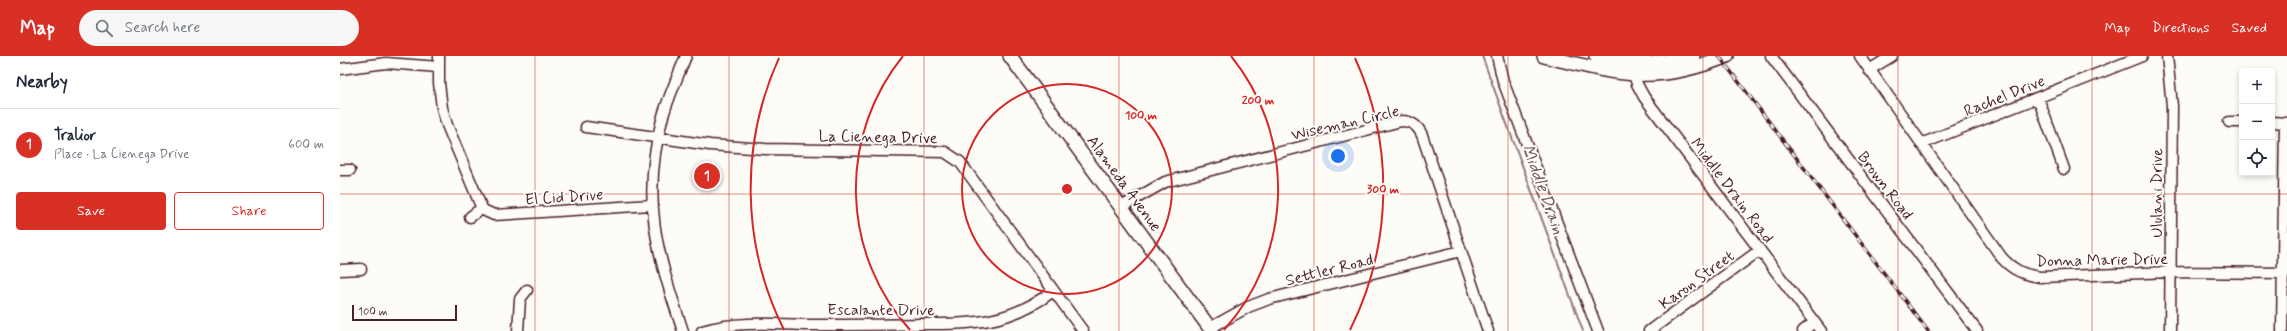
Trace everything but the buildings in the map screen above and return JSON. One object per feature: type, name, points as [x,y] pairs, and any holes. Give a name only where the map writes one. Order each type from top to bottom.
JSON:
[{"type":"main road","name":"Alameda Avenue","points":[[1010,56],[1211,330]]},
{"type":"main road","points":[[1544,56],[1612,73],[1635,75],[1686,71],[1726,56]]},
{"type":"main road","points":[[1596,56],[1648,64],[1669,62],[1693,56]]},
{"type":"street","points":[[439,56],[439,94],[446,124],[482,208],[470,217]]},
{"type":"street","points":[[683,331],[663,270],[651,205],[654,162],[658,138],[666,109],[686,56]]},
{"type":"street","points":[[1497,56],[1503,82],[1598,331]]},
{"type":"street","name":"Brown Road","points":[[1772,56],[1978,331]]},
{"type":"street","name":"Donna Marie Drive","points":[[1860,56],[2002,258],[2016,270],[2028,275],[2040,277],[2171,272],[2286,273]]},
{"type":"street","points":[[1869,70],[1892,56]]},
{"type":"street","name":"Rachel Drive","points":[[1921,144],[2142,56]]},
{"type":"street","name":"Ululani Drive","points":[[2167,56],[2172,106],[2170,331]]},
{"type":"street","name":"Middle Drain Road","points":[[1631,62],[1644,97],[1821,331]]},
{"type":"street","points":[[340,69],[386,63],[439,67]]},
{"type":"street","points":[[2038,98],[2064,169]]},
{"type":"street","name":"Wiseman Circle","points":[[1121,207],[1165,182],[1406,121],[1415,125],[1422,136],[1488,331]]},
{"type":"street","points":[[2229,122],[2239,122]]},
{"type":"street","points":[[2275,122],[2286,123],[2286,273],[2282,331]]},
{"type":"street","name":"La Cienega Drive","points":[[586,127],[710,145],[765,149],[945,152],[960,162],[1083,331]]},
{"type":"street","points":[[340,170],[350,170]]},
{"type":"street","name":"El Cid Drive","points":[[482,208],[494,215],[651,205]]},
{"type":"street","name":"Karon Street","points":[[1651,331],[1760,250]]},
{"type":"street","name":"Settler Road","points":[[1211,330],[1248,307],[1269,299],[1461,251]]},
{"type":"street","points":[[340,270],[361,269]]},
{"type":"street","points":[[518,331],[520,299],[528,290]]},
{"type":"street","name":"Escalante Drive","points":[[702,331],[755,324],[861,325],[967,324],[988,322],[1018,313],[1053,291]]},
{"type":"street","points":[[1803,331],[1814,322]]},
{"type":"waterway","name":"Middle Drain","points":[[1482,56],[1583,331]]},
{"type":"railway","points":[[1719,56],[1928,331]]},
{"type":"place","name":"Tralior","points":[[707,176]]}]
